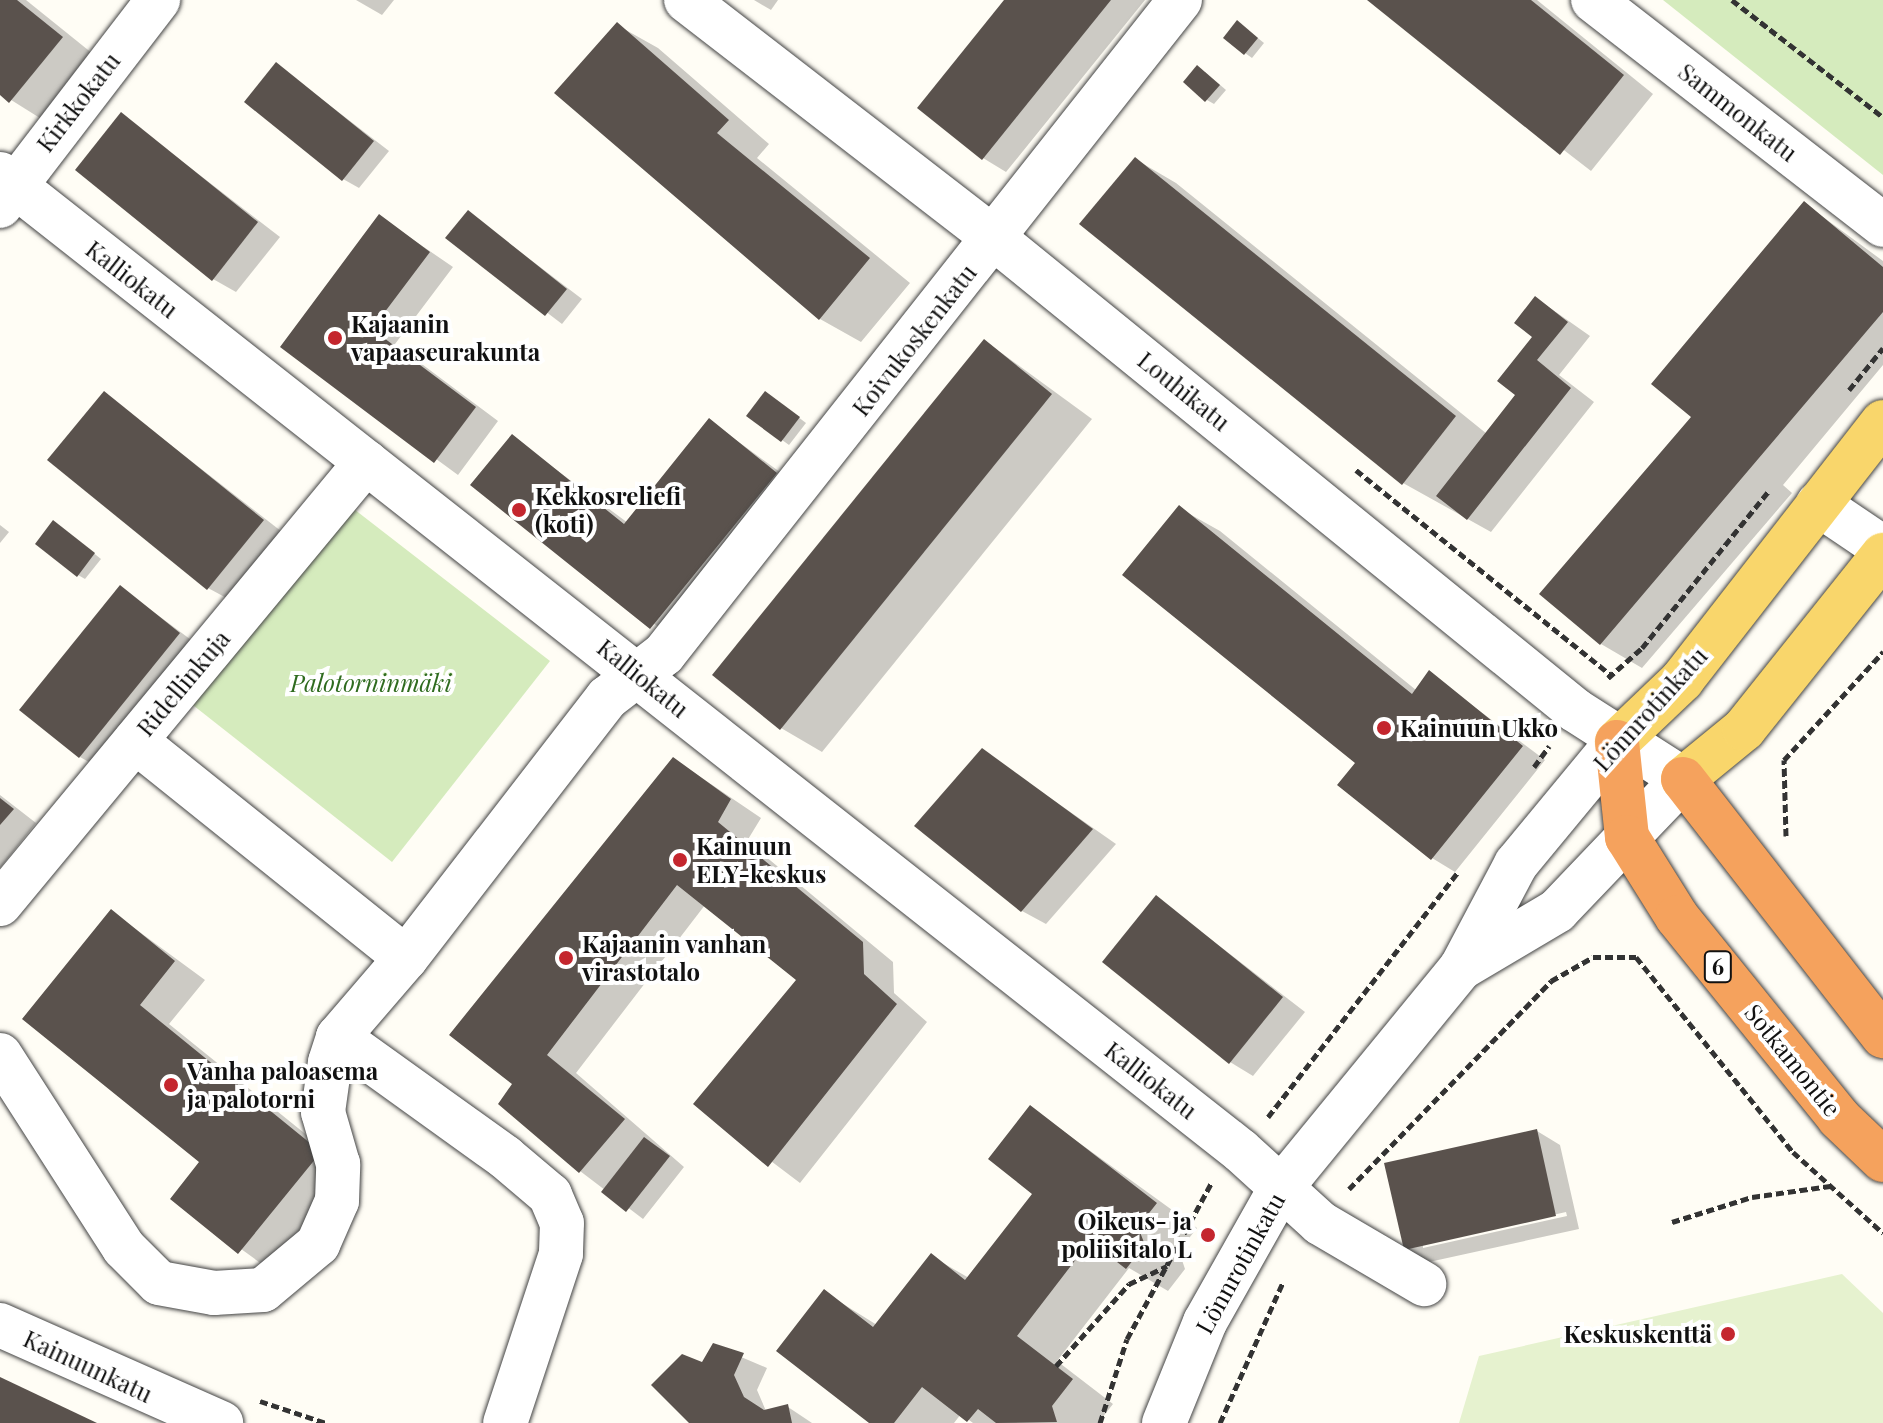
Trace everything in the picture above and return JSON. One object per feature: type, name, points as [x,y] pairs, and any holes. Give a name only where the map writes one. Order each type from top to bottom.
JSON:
[{"type":"highway","name":"Sotkamontie","points":[[1617,742],[1627,837],[1677,917],[1839,1118],[1883,1160]]},
{"type":"highway","points":[[1683,779],[1883,1036]]},
{"type":"main road","name":"Lönnrotinkatu","points":[[1617,742],[1682,680],[1883,422]]},
{"type":"main road","name":"Lönnrotinkatu","points":[[1683,779],[1744,729],[1883,555]]},
{"type":"street","name":"Kirkkokatu","points":[[5,189],[158,0]]},
{"type":"street","name":"Louhikatu","points":[[686,0],[995,239],[1617,742],[1683,779]]},
{"type":"street","name":"Koivukoskenkatu","points":[[338,1037],[406,958],[607,698],[643,676],[995,239],[1180,0]]},
{"type":"street","name":"Sammonkatu","points":[[1593,0],[1883,225]]},
{"type":"street","name":"Kalliokatu","points":[[5,189],[643,676],[1241,1151],[1320,1223],[1424,1284]]},
{"type":"street","name":"Ridellinkuja","points":[[0,904],[366,462]]},
{"type":"street","points":[[1818,504],[1883,548]]},
{"type":"street","points":[[135,741],[406,958]]},
{"type":"street","name":"Lönnrotinkatu","points":[[1164,1423],[1205,1322],[1280,1189],[1461,968],[1516,864],[1617,742]]},
{"type":"street","name":"Lönnrotinkatu","points":[[1461,968],[1557,911],[1683,779]]},
{"type":"street","points":[[0,1055],[124,1248],[159,1283],[214,1293],[263,1290],[318,1244],[337,1201],[338,1164],[323,1112],[338,1037],[484,1140],[550,1195],[562,1223],[554,1279],[505,1423]]},
{"type":"street","name":"Kainuunkatu","points":[[0,1325],[221,1423]]},
{"type":"path","points":[[1732,0],[1883,117]]},
{"type":"path","points":[[1844,396],[1883,348]]},
{"type":"path","points":[[1642,648],[1777,480]]},
{"type":"path","points":[[1796,851],[1779,794],[1784,760],[1883,652]]},
{"type":"path","points":[[1525,781],[1541,757]]},
{"type":"path","points":[[1100,1423],[1127,1339],[1170,1265],[1218,1171],[1241,1151],[1465,863]]},
{"type":"path","points":[[1220,1423],[1289,1269],[1320,1223],[1551,981],[1593,957],[1636,957],[1793,1152],[1883,1233]]},
{"type":"path","points":[[1672,1222],[1752,1197],[1831,1186]]},
{"type":"path","points":[[1056,1366],[1129,1284],[1170,1265]]},
{"type":"green space","points":[[1663,0],[1883,0],[1883,175]]},
{"type":"green space","name":"Palotorninmäki","points":[[350,506],[550,661],[392,862],[189,702]]},
{"type":"green space","name":"Keskuskenttä","points":[[1842,1274],[1883,1313],[1883,1423],[1459,1423],[1479,1356]]},
{"type":"building","points":[[0,0],[17,0],[63,37],[9,103],[0,95]]},
{"type":"building","points":[[1004,0],[1111,0],[982,160],[917,108]]},
{"type":"building","points":[[1367,0],[1531,0],[1624,75],[1560,155]]},
{"type":"building","points":[[1237,20],[1258,38],[1244,55],[1223,38]]},
{"type":"building","points":[[617,22],[729,120],[717,133],[870,258],[819,320],[554,93]]},
{"type":"building","points":[[276,62],[374,141],[342,181],[244,102]]},
{"type":"building","points":[[1197,65],[1220,85],[1205,102],[1183,82]]},
{"type":"building","points":[[121,112],[258,222],[212,281],[75,170]]},
{"type":"building","points":[[1135,157],[1456,416],[1402,485],[1079,224]]},
{"type":"building","points":[[1804,201],[1883,267],[1883,312],[1600,645],[1539,594],[1691,417],[1651,384]]},
{"type":"building","points":[[468,210],[567,289],[545,316],[445,238]]},
{"type":"building","name":"Kajaanin vapaaseurakunta","points":[[379,214],[430,252],[372,329],[476,407],[434,463],[280,347]]},
{"type":"building","points":[[1535,296],[1568,322],[1537,360],[1571,388],[1467,520],[1436,496],[1515,395],[1497,381],[1532,337],[1514,323]]},
{"type":"building","points":[[984,339],[1052,394],[780,730],[712,675]]},
{"type":"building","points":[[104,391],[264,520],[207,590],[47,460]]},
{"type":"building","points":[[765,391],[800,417],[781,442],[746,416]]},
{"type":"building","points":[[709,418],[777,473],[650,629],[470,485],[512,434],[624,524]]},
{"type":"building","points":[[1179,505],[1412,694],[1429,670],[1523,746],[1431,860],[1337,785],[1355,763],[1122,575]]},
{"type":"building","points":[[53,520],[95,553],[77,577],[35,544]]},
{"type":"building","points":[[120,585],[180,633],[79,758],[19,710]]},
{"type":"building","points":[[982,748],[1093,829],[1021,912],[914,826]]},
{"type":"building","name":"Kajaanin vanhan virastotalo","points":[[673,757],[731,799],[718,822],[863,942],[864,974],[897,1004],[768,1167],[693,1104],[796,980],[677,885],[547,1055],[625,1119],[579,1173],[498,1104],[512,1084],[449,1035]]},
{"type":"building","points":[[0,798],[14,809],[0,825]]},
{"type":"building","points":[[1156,895],[1283,997],[1229,1064],[1102,962]]},
{"type":"building","name":"Vanha paloasema ja palotorni","points":[[111,909],[175,961],[140,1005],[321,1152],[238,1254],[170,1199],[199,1162],[22,1019]]},
{"type":"building","points":[[1030,1105],[1157,1203],[1138,1227],[1145,1245],[1126,1269],[1090,1241],[1017,1336],[1073,1379],[1052,1406],[1057,1422],[996,1423],[978,1409],[967,1422],[922,1387],[894,1423],[869,1423],[776,1351],[824,1289],[873,1327],[931,1253],[965,1280],[1032,1194],[988,1159]]},
{"type":"building","points":[[1537,1129],[1556,1216],[1404,1250],[1384,1163]]},
{"type":"building","points":[[644,1137],[670,1156],[626,1212],[601,1192]]},
{"type":"building","points":[[713,1343],[744,1353],[734,1375],[744,1397],[764,1410],[788,1404],[792,1423],[689,1423],[651,1385],[682,1354],[702,1362]]},
{"type":"building","points":[[0,1377],[97,1423],[0,1423]]},
{"type":"place","name":"Kajaanin vapaaseurakunta","points":[[335,338]]},
{"type":"place","name":"Kekkosreliefi (koti)","points":[[519,510]]},
{"type":"place","name":"Kainuun Ukko","points":[[1384,728]]},
{"type":"place","name":"Kainuun ELY-keskus","points":[[680,860]]},
{"type":"place","name":"Kajaanin vanhan virastotalo","points":[[566,958]]},
{"type":"place","name":"Vanha paloasema ja palotorni","points":[[171,1085]]},
{"type":"place","name":"Oikeus- ja poliisitalo L","points":[[1208,1235]]},
{"type":"place","name":"Keskuskenttä","points":[[1728,1334]]}]
